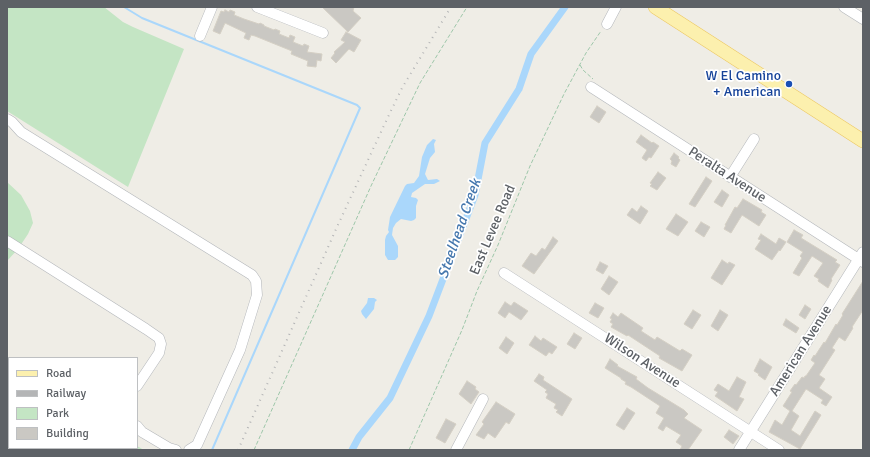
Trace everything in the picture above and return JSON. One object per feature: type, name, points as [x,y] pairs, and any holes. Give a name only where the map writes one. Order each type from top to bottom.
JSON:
[{"type":"main road","points":[[655,7],[863,141]]},
{"type":"street","points":[[200,36],[212,7]]},
{"type":"street","points":[[257,7],[323,33]]},
{"type":"street","points":[[607,24],[616,7]]},
{"type":"street","points":[[844,7],[863,19]]},
{"type":"street","name":"Peralta Avenue","points":[[591,87],[730,177],[861,258]]},
{"type":"street","points":[[9,121],[21,132],[252,275],[256,281],[257,295],[240,350],[197,445],[189,450]]},
{"type":"street","points":[[730,177],[754,139]]},
{"type":"street","points":[[7,241],[159,338],[162,344],[159,353],[138,384]]},
{"type":"street","name":"American Avenue","points":[[738,450],[861,258]]},
{"type":"street","name":"Wilson Avenue","points":[[504,273],[779,450]]},
{"type":"street","points":[[456,450],[482,399]]},
{"type":"street","points":[[138,427],[142,432],[169,448],[176,450]]},
{"type":"path","points":[[254,450],[371,186],[416,90],[467,7]]},
{"type":"path","name":"East Levee Road","points":[[409,450],[462,330],[530,166],[564,94],[580,65],[607,24]]},
{"type":"path","points":[[580,65],[583,70],[593,79],[591,87]]},
{"type":"green space","points":[[7,7],[104,7],[123,22],[184,49],[128,187],[7,111]]},
{"type":"green space","points":[[7,182],[21,195],[30,211],[33,223],[18,249],[7,261]]},
{"type":"green space","points":[[7,363],[8,449],[138,449],[138,447],[144,450],[7,450]]},
{"type":"water","points":[[433,139],[436,140],[434,144],[435,152],[430,158],[425,174],[428,180],[437,179],[440,181],[434,184],[425,184],[412,193],[411,197],[418,200],[416,206],[416,218],[411,221],[401,219],[396,223],[393,228],[392,235],[398,246],[398,257],[395,260],[388,260],[385,255],[385,240],[389,232],[390,217],[405,186],[407,184],[414,183],[419,176],[422,157],[427,145]]},
{"type":"water","points":[[368,298],[374,298],[377,300],[375,302],[374,309],[366,319],[361,311],[367,303]]},
{"type":"building","points":[[322,7],[354,7],[353,11],[361,18],[348,32]]},
{"type":"building","points":[[225,10],[229,12],[230,10],[235,12],[234,15],[280,31],[279,34],[289,38],[290,35],[295,37],[293,42],[303,46],[304,44],[309,46],[307,52],[322,54],[321,61],[317,60],[316,67],[307,66],[308,61],[291,54],[292,51],[255,36],[251,35],[249,40],[244,38],[246,33],[225,23],[220,34],[213,31],[221,11],[224,12]]},
{"type":"building","points":[[346,32],[361,40],[354,52],[349,49],[336,63],[331,58],[335,53],[334,52],[345,42],[341,40]]},
{"type":"building","points":[[597,106],[606,112],[599,123],[590,117]]},
{"type":"building","points":[[641,135],[659,146],[651,158],[649,157],[646,161],[642,158],[647,150],[636,142]]},
{"type":"building","points":[[674,153],[680,160],[676,167],[671,164],[672,161],[670,159]]},
{"type":"building","points":[[658,172],[666,178],[657,190],[650,186],[652,184],[650,183]]},
{"type":"building","points":[[706,177],[712,181],[695,207],[689,204]]},
{"type":"building","points":[[722,190],[729,195],[722,207],[714,202]]},
{"type":"building","points":[[743,199],[762,210],[761,212],[766,215],[759,226],[742,215],[731,233],[724,229],[725,225],[735,207],[737,208]]},
{"type":"building","points":[[641,206],[648,211],[640,224],[627,215],[632,208],[637,212]]},
{"type":"building","points":[[676,214],[688,222],[678,236],[666,229]]},
{"type":"building","points":[[701,222],[710,227],[704,237],[695,231]]},
{"type":"building","points":[[794,230],[803,235],[801,238],[837,260],[835,262],[840,265],[831,279],[832,280],[828,288],[814,276],[823,263],[812,256],[799,276],[793,273],[802,258],[800,256],[803,252],[787,242]]},
{"type":"building","points":[[761,234],[776,244],[779,238],[786,242],[772,260],[755,249],[761,240],[758,239]]},
{"type":"building","points":[[553,237],[558,241],[534,274],[522,266],[531,253],[536,256],[542,248],[545,250]]},
{"type":"building","points":[[722,260],[728,264],[729,262],[735,265],[722,285],[711,278]]},
{"type":"building","points":[[600,262],[608,266],[603,274],[596,270]]},
{"type":"building","points":[[609,276],[618,282],[609,295],[601,289]]},
{"type":"building","points":[[863,281],[863,310],[845,341],[839,337],[832,348],[835,350],[819,375],[825,379],[819,388],[832,397],[826,406],[821,403],[823,400],[806,389],[792,411],[799,416],[791,430],[800,436],[815,411],[821,415],[800,449],[769,432],[775,420],[782,425],[790,411],[783,406],[792,392],[790,391],[802,377],[804,378],[806,376],[815,363],[811,360],[824,342],[825,343],[836,324],[837,325],[843,315],[842,314]]},
{"type":"building","points":[[505,302],[511,306],[514,302],[528,311],[521,320],[509,312],[505,318],[498,313]]},
{"type":"building","points":[[595,303],[604,308],[598,318],[589,313]]},
{"type":"building","points":[[805,305],[811,309],[805,319],[799,315]]},
{"type":"building","points":[[693,310],[701,315],[692,329],[684,324]]},
{"type":"building","points":[[720,310],[728,315],[718,331],[711,326]]},
{"type":"building","points":[[613,313],[618,317],[621,313],[643,328],[641,331],[655,340],[657,337],[680,351],[682,349],[692,355],[682,371],[659,358],[660,356],[628,335],[627,336],[611,327],[613,324],[610,322],[612,319],[610,318]]},
{"type":"building","points":[[786,319],[799,328],[796,333],[783,325]]},
{"type":"building","points":[[574,333],[582,338],[575,349],[567,344]]},
{"type":"building","points":[[535,336],[541,341],[543,338],[557,347],[552,354],[549,352],[546,356],[529,345]]},
{"type":"building","points":[[506,337],[514,343],[507,354],[499,348]]},
{"type":"building","points":[[610,359],[618,365],[617,366],[637,377],[636,379],[648,388],[684,410],[688,414],[684,418],[702,430],[688,450],[680,450],[682,446],[676,442],[681,435],[666,426],[663,431],[658,428],[664,418],[656,413],[660,406],[625,384],[626,382],[621,378],[605,368]]},
{"type":"building","points":[[760,359],[772,367],[765,380],[754,371]]},
{"type":"building","points":[[539,374],[544,377],[543,380],[572,399],[562,416],[556,412],[558,410],[554,408],[556,404],[546,398],[548,394],[545,392],[547,390],[534,381]]},
{"type":"building","points":[[737,377],[746,382],[739,397],[744,399],[737,411],[715,396],[718,392],[714,390],[718,384],[729,391]]},
{"type":"building","points":[[467,381],[476,387],[475,389],[479,392],[471,404],[459,394]]},
{"type":"building","points":[[496,402],[515,414],[509,424],[506,422],[495,438],[488,433],[484,439],[476,435],[484,424],[482,422]]},
{"type":"building","points":[[627,408],[635,413],[624,430],[616,425]]},
{"type":"building","points":[[446,419],[456,424],[445,443],[436,438]]},
{"type":"building","points":[[729,430],[739,436],[733,444],[724,437]]},
{"type":"waterway","points":[[124,7],[142,18],[357,105],[360,108],[212,450]]},
{"type":"waterway","name":"Steelhead Creek","points":[[352,450],[359,437],[390,398],[429,316],[475,195],[485,143],[519,89],[531,54],[565,7]]},
{"type":"railway","points":[[238,450],[337,227],[387,119],[402,88],[451,7]]},
{"type":"place","name":"W El Camino + American","points":[[789,84]]}]
